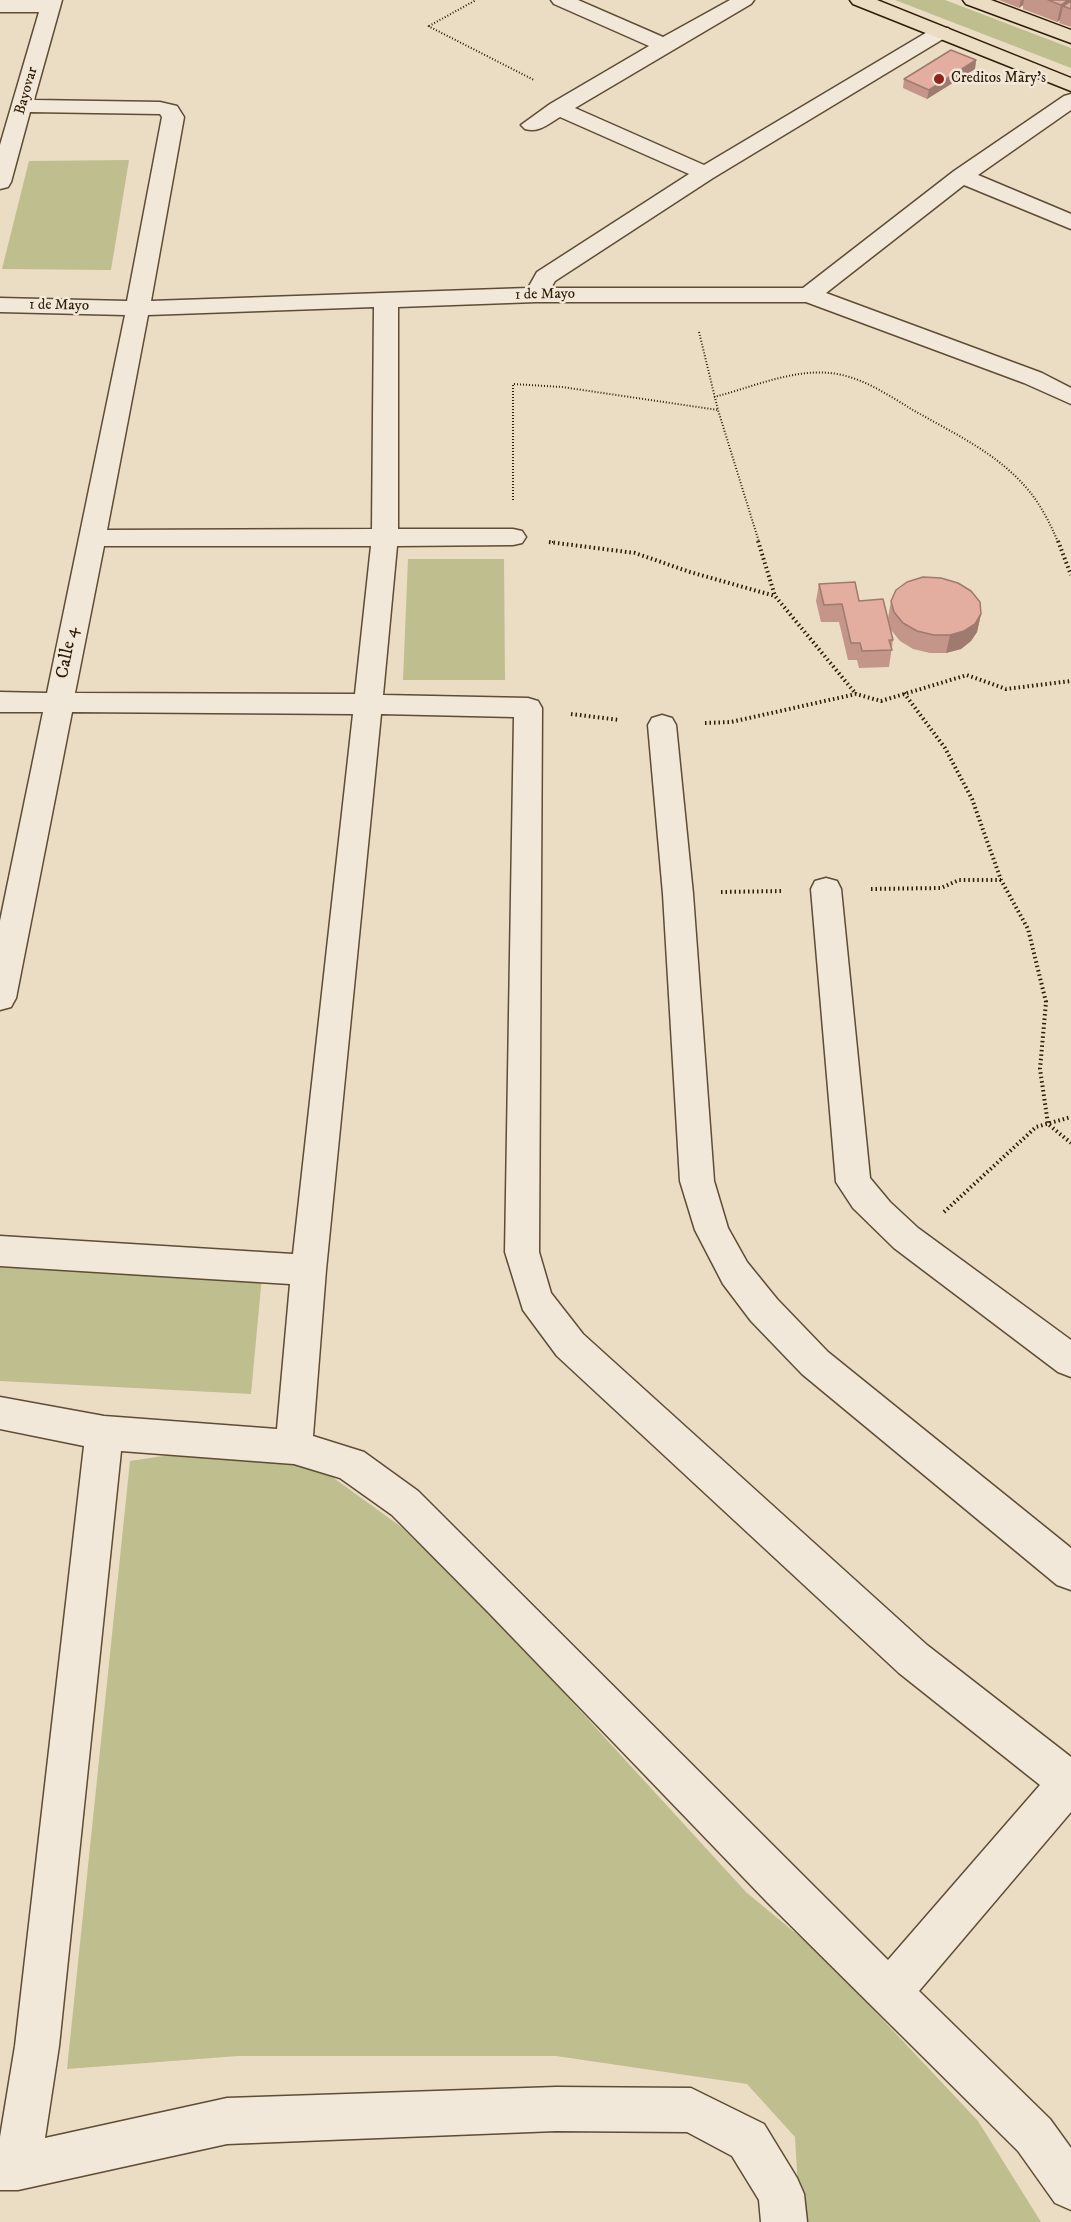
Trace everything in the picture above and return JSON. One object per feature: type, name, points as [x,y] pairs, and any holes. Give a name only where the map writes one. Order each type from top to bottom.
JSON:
[{"type":"main road","points":[[860,0],[1071,85]]},
{"type":"main road","points":[[973,0],[1071,37]]},
{"type":"street","points":[[561,0],[664,45]]},
{"type":"street","points":[[532,126],[664,45],[744,0]]},
{"type":"street","points":[[0,6],[51,3]]},
{"type":"street","name":"Bayovar","points":[[1,177],[51,3]]},
{"type":"street","points":[[536,295],[546,277],[705,174],[941,33]]},
{"type":"street","points":[[809,295],[962,176],[1071,100]]},
{"type":"street","points":[[565,104],[705,174]]},
{"type":"street","name":"Calle 4","points":[[0,998],[10,900],[58,702],[139,308],[173,117],[170,110],[160,108],[23,106]]},
{"type":"street","points":[[962,176],[1071,222]]},
{"type":"street","name":"1 de Mayo","points":[[0,305],[139,308],[536,295],[689,293],[809,295],[1034,378],[1071,397]]},
{"type":"street","points":[[294,1447],[309,1270],[385,537],[386,301]]},
{"type":"street","points":[[91,538],[513,537]]},
{"type":"street","points":[[0,702],[369,704],[528,708],[522,1252],[535,1299],[570,1345],[913,1659],[1071,1783],[888,1993]]},
{"type":"street","points":[[662,725],[678,894],[697,1181],[712,1230],[735,1272],[764,1310],[815,1363],[1071,1572]]},
{"type":"street","points":[[826,889],[853,1182],[869,1205],[898,1233],[1027,1326],[1071,1361]]},
{"type":"street","points":[[0,1251],[309,1270]]},
{"type":"street","points":[[0,1413],[104,1433],[294,1447],[351,1464],[405,1503],[888,1993],[1034,2136],[1071,2187]]},
{"type":"street","points":[[104,1433],[37,2046],[9,2167],[227,2121],[556,2109],[692,2110],[748,2140],[782,2194],[784,2222]]},
{"type":"path","points":[[476,0],[428,26],[565,104]]},
{"type":"path","points":[[689,293],[714,397],[775,596],[856,694]]},
{"type":"path","points":[[714,397],[792,378],[829,373],[850,378],[987,452],[1010,471],[1048,518],[1071,575]]},
{"type":"path","points":[[718,410],[562,387],[513,384],[513,537],[635,553],[690,572],[775,596]]},
{"type":"path","points":[[528,708],[662,725],[731,722],[856,694],[881,701],[967,675],[1006,689],[1071,681]]},
{"type":"path","points":[[904,693],[945,748],[972,799],[1001,880],[1028,928],[1046,1002],[1040,1069],[1048,1124],[1071,1143]]},
{"type":"path","points":[[911,1243],[1036,1127],[1071,1118]]},
{"type":"green space","points":[[895,0],[945,0],[1071,48],[1071,68]]},
{"type":"green space","points":[[129,160],[111,270],[2,269],[29,161]]},
{"type":"green space","points":[[408,559],[504,559],[505,680],[403,680]]},
{"type":"green space","points":[[0,1262],[262,1276],[251,1394],[0,1381]]},
{"type":"green space","points":[[203,1450],[252,1455],[324,1471],[400,1526],[489,1611],[746,1892],[823,1956],[978,2121],[1041,2222],[800,2222],[795,2137],[747,2084],[556,2056],[238,2056],[67,2069],[130,1461]]},
{"type":"building","points":[[1048,0],[1068,0],[1061,5]]},
{"type":"building","points":[[1071,1],[1071,9],[1063,6]]},
{"type":"building","points":[[951,50],[976,60],[929,90],[904,79]]},
{"type":"building","points":[[923,577],[941,578],[958,583],[971,591],[980,602],[981,614],[975,624],[964,631],[950,635],[934,635],[917,631],[903,623],[894,612],[891,601],[896,590],[907,582]]},
{"type":"building","points":[[855,582],[859,601],[883,599],[893,640],[889,640],[892,650],[862,651],[860,643],[851,643],[842,604],[824,605],[819,584]]},
{"type":"place","name":"Creditos Mary's","points":[[939,79]]}]
